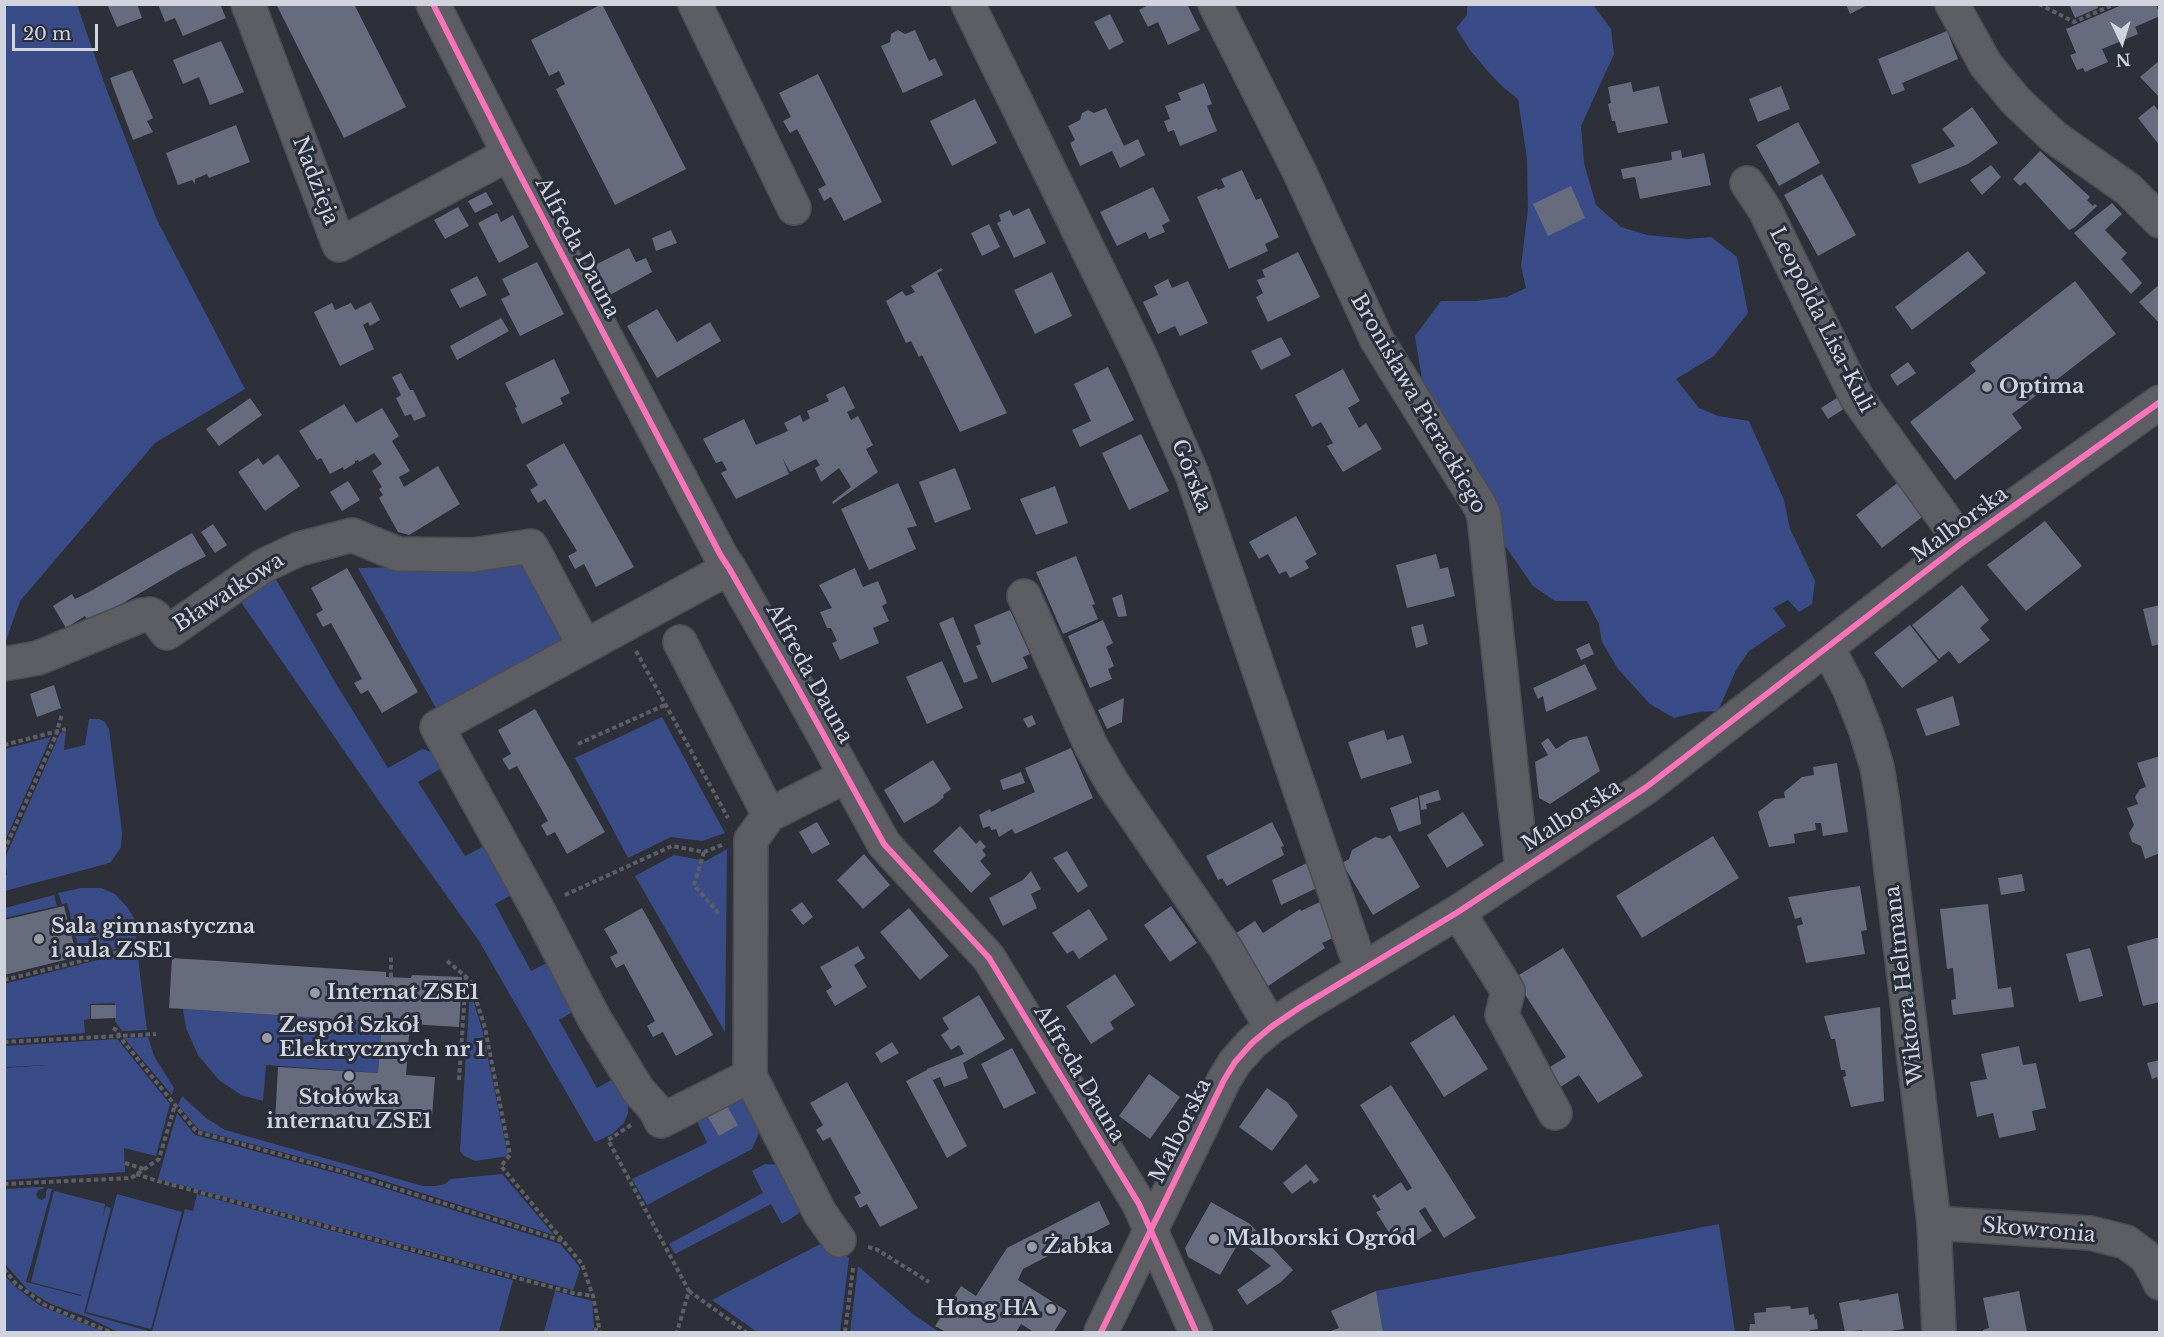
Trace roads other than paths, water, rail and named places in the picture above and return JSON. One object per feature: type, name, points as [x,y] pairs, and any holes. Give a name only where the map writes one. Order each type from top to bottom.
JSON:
[{"type":"street","name":"Nadzieja","points":[[248,4],[339,245],[509,154]]},
{"type":"street","name":"Alfreda Dauna","points":[[433,4],[509,154],[715,546],[884,844],[989,958],[1139,1204],[1196,1332]]},
{"type":"street","points":[[694,4],[794,208]]},
{"type":"street","name":"Górska","points":[[968,4],[1141,358],[1192,474],[1355,951],[1366,968]]},
{"type":"street","name":"Bronisława Pierackiego","points":[[1215,4],[1300,173],[1377,340],[1484,516],[1522,869]]},
{"type":"street","points":[[1952,4],[1986,65],[2016,101],[2054,137],[2127,189],[2160,221]]},
{"type":"street","name":"Leopolda Lisa-Kuli","points":[[1748,183],[1765,210],[1857,398],[1962,543]]},
{"type":"street","name":"Malborska","points":[[1101,1332],[1224,1080],[1252,1043],[1271,1027],[1458,912],[1645,788],[1962,543],[2160,402]]},
{"type":"street","name":"Bławatkowa","points":[[4,664],[47,655],[142,615],[150,614],[155,617],[167,633],[264,566],[299,549],[352,535],[398,554],[472,555],[531,546],[584,645]]},
{"type":"street","points":[[729,568],[437,727],[539,912],[594,1018],[638,1090],[655,1108],[661,1121],[750,1076]]},
{"type":"street","points":[[1024,596],[1091,746],[1113,784],[1226,949],[1271,1027]]},
{"type":"street","points":[[680,642],[769,815]]},
{"type":"street","name":"Wiktora Heltmana","points":[[1827,647],[1849,688],[1866,731],[1877,767],[1884,804],[1934,1223],[1939,1332]]},
{"type":"street","points":[[839,1240],[815,1203],[750,1076],[751,840],[769,815],[846,776]]},
{"type":"street","points":[[1458,912],[1508,991],[1502,1015],[1555,1113]]},
{"type":"street","name":"Skowronia","points":[[1934,1223],[2090,1233],[2126,1242],[2146,1257],[2160,1283]]},
{"type":"place","name":"Optima","points":[[1987,387]]},
{"type":"place","name":"Sala gimnastyczna i aula ZSE1","points":[[39,939]]},
{"type":"place","name":"Internat ZSE1","points":[[315,993]]},
{"type":"place","name":"Zespół Szkół Elektrycznych nr 1","points":[[267,1038]]},
{"type":"place","name":"Stołówka internatu ZSE1","points":[[349,1076]]},
{"type":"place","name":"Malborski Ogród","points":[[1214,1239]]},
{"type":"place","name":"Żabka","points":[[1032,1247]]},
{"type":"place","name":"Hong HA","points":[[1051,1309]]}]
